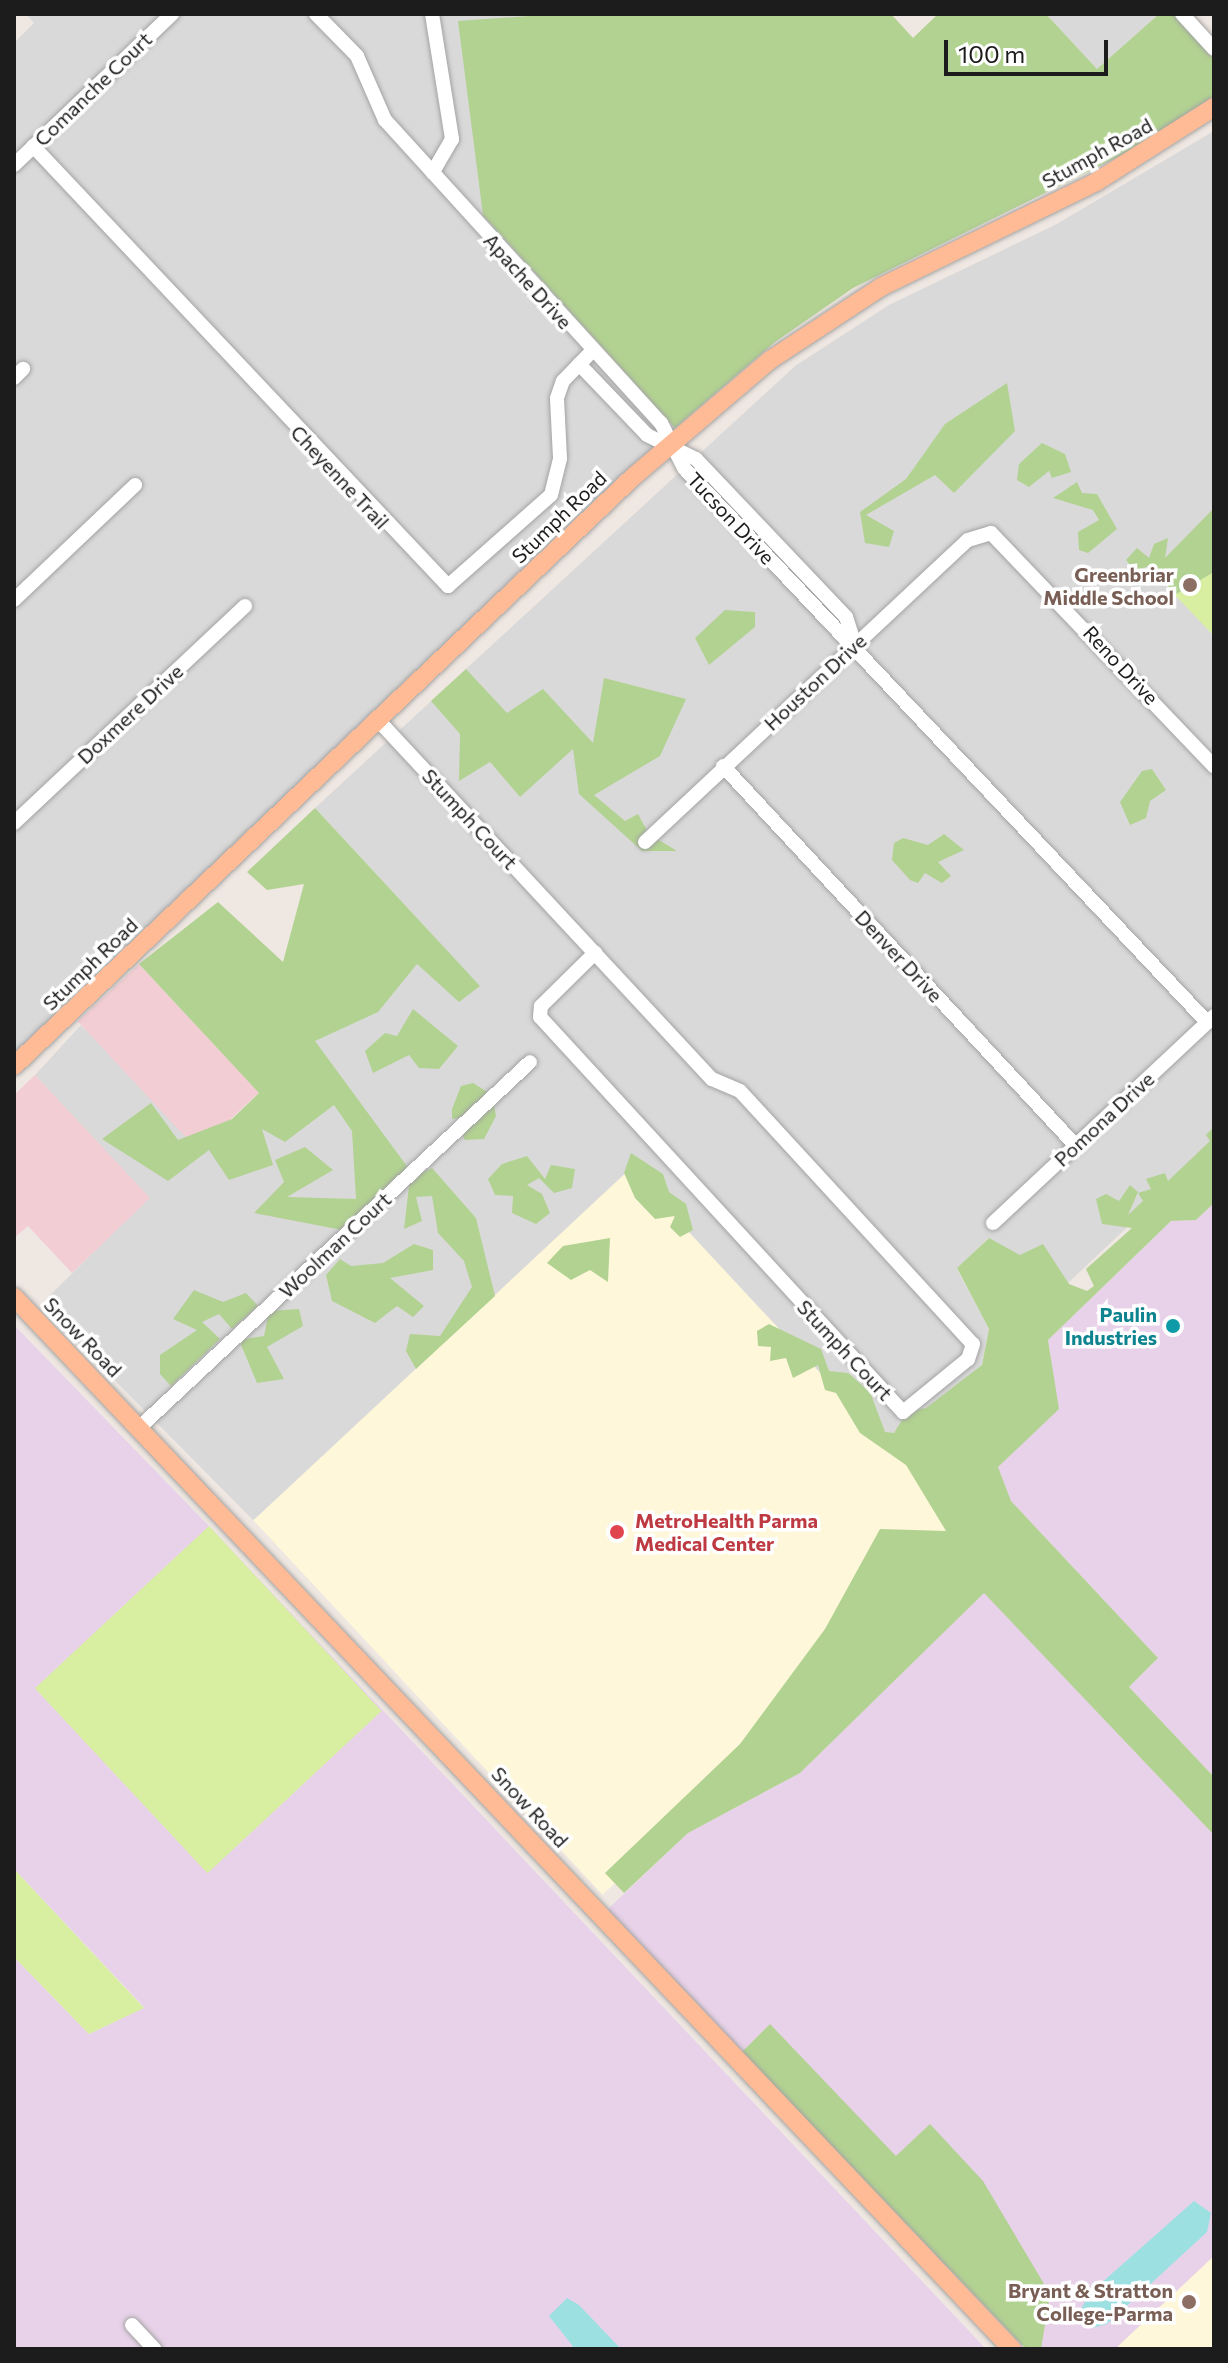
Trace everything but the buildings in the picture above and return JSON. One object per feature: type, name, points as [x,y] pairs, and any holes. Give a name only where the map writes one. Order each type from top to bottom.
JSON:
[{"type":"main road","name":"Stumph Road","points":[[14,1066],[672,445],[834,316],[1111,174],[1214,107]]},
{"type":"main road","name":"Snow Road","points":[[14,1297],[1012,2349]]},
{"type":"street","name":"Comanche Court","points":[[14,165],[172,14]]},
{"type":"street","name":"Apache Drive","points":[[316,14],[357,56],[375,106],[592,351],[661,423],[672,445]]},
{"type":"street","points":[[432,14],[452,139],[432,173]]},
{"type":"street","points":[[1182,14],[1214,49]]},
{"type":"street","name":"Cheyenne Trail","points":[[33,146],[448,586],[551,495],[560,458],[557,398],[579,364],[592,351]]},
{"type":"street","points":[[579,364],[647,435],[672,445]]},
{"type":"street","name":"Tucson Drive","points":[[672,445],[684,468],[856,644],[1210,1019]]},
{"type":"street","points":[[14,600],[135,485]]},
{"type":"street","name":"Houston Drive","points":[[645,842],[968,540],[991,533]]},
{"type":"street","name":"Reno Drive","points":[[991,533],[1214,766]]},
{"type":"street","name":"Doxmere Drive","points":[[14,823],[245,606]]},
{"type":"street","name":"Stumph Court","points":[[378,720],[595,953],[712,1079],[740,1091],[973,1344],[968,1359],[903,1412],[540,1017],[541,1006],[595,953]]},
{"type":"street","name":"Denver Drive","points":[[723,766],[1076,1146]]},
{"type":"street","name":"Pomona Drive","points":[[993,1223],[1210,1019]]},
{"type":"street","name":"Woolman Court","points":[[140,1427],[530,1062]]},
{"type":"street","points":[[132,2325],[154,2349]]},
{"type":"shaded area","points":[[26,14],[557,14],[458,22],[598,349],[675,428],[14,1056],[14,43],[34,23]]},
{"type":"shaded area","points":[[1046,14],[1159,14],[1097,69]]},
{"type":"shaded area","points":[[1214,131],[1214,521],[1157,575],[1214,636],[1214,1145],[1049,1301],[988,1238],[957,1269],[989,1329],[982,1365],[889,1446],[629,1170],[254,1521],[40,1305],[149,1198],[35,1075],[81,1025],[200,1150],[430,932],[315,808],[795,366],[889,305],[1055,225]]},
{"type":"shaded area","points":[[139,964],[259,1093],[198,1150],[78,1021]]},
{"type":"shaded area","points":[[35,1075],[150,1198],[72,1273],[28,1226],[14,1238],[14,1095]]},
{"type":"shaded area","name":"MetroHealth Parma Medical Center","points":[[630,1169],[979,1543],[603,1895],[253,1520]]},
{"type":"shaded area","points":[[1214,1203],[1214,1777],[1129,1687],[1158,1658],[1011,1501],[997,1467],[1058,1409],[1048,1340],[1171,1221],[1196,1220]]},
{"type":"shaded area","points":[[14,1325],[209,1526],[986,2349],[14,2349],[14,1957],[89,2034],[144,2007],[14,1869]]},
{"type":"shaded area","points":[[984,1592],[1214,1835],[1214,2256],[1117,2349],[1026,2349],[607,1910],[688,1833],[800,1773]]},
{"type":"shaded area","name":"Bryant & Stratton College-Parma","points":[[1214,2256],[1214,2349],[1115,2349]]},
{"type":"green space","points":[[557,14],[891,14],[913,38],[938,14],[1046,14],[1097,69],[1159,14],[1173,14],[1214,58],[1214,96],[1152,140],[853,288],[775,342],[675,428],[483,215],[458,21]]},
{"type":"green space","points":[[1007,383],[1015,431],[954,493],[935,475],[866,515],[894,531],[889,547],[865,543],[860,512],[906,479],[945,424]]},
{"type":"green space","points":[[1042,443],[1065,454],[1071,472],[1052,478],[1049,471],[1029,487],[1017,480],[1019,464]]},
{"type":"green space","points":[[1077,482],[1082,493],[1097,494],[1117,529],[1088,553],[1079,550],[1078,532],[1099,520],[1093,510],[1053,498]]},
{"type":"green space","name":"Greenbriar Middle School","points":[[1214,508],[1214,572],[1175,595],[1152,564],[1136,572],[1126,560],[1137,548],[1149,558],[1154,544],[1168,538],[1165,558]]},
{"type":"green space","points":[[1214,572],[1214,636],[1175,595]]},
{"type":"green space","points":[[725,610],[755,612],[755,627],[709,665],[695,638]]},
{"type":"green space","points":[[466,669],[507,713],[543,689],[593,743],[604,678],[686,699],[660,756],[594,795],[625,821],[638,814],[649,834],[677,851],[642,851],[579,794],[573,749],[520,797],[490,762],[459,781],[460,734],[431,701]]},
{"type":"green space","points":[[1152,769],[1166,790],[1150,801],[1146,818],[1130,825],[1120,802],[1142,771]]},
{"type":"green space","points":[[315,808],[480,986],[459,1002],[417,964],[378,1012],[315,1041],[409,1169],[342,1230],[254,1213],[284,1182],[275,1160],[305,1147],[333,1170],[287,1197],[356,1199],[352,1131],[334,1105],[285,1142],[262,1129],[273,1165],[229,1180],[209,1150],[168,1181],[102,1139],[151,1103],[178,1140],[232,1119],[259,1093],[139,964],[218,902],[283,962],[304,884],[267,890],[247,872]]},
{"type":"green space","points":[[944,834],[964,850],[938,862],[951,876],[942,883],[925,873],[918,883],[910,880],[892,860],[894,843],[903,838],[928,845]]},
{"type":"green space","points":[[413,1009],[458,1046],[439,1069],[419,1068],[409,1055],[373,1073],[365,1051],[385,1033],[397,1036]]},
{"type":"green space","points":[[473,1083],[492,1095],[496,1116],[484,1139],[465,1140],[458,1128],[466,1117],[452,1119],[452,1109],[461,1086]]},
{"type":"green space","points":[[1214,1127],[1214,1203],[1196,1220],[1171,1221],[1048,1340],[1059,1409],[998,1467],[1011,1501],[1158,1658],[1129,1687],[1214,1777],[1214,1835],[984,1593],[800,1773],[688,1833],[624,1893],[605,1873],[740,1744],[825,1629],[880,1529],[946,1531],[906,1465],[860,1433],[836,1393],[825,1390],[818,1365],[793,1378],[786,1358],[770,1361],[771,1347],[758,1346],[757,1331],[769,1324],[821,1349],[829,1371],[848,1373],[870,1392],[885,1432],[894,1433],[907,1412],[926,1408],[982,1365],[989,1329],[957,1268],[989,1238],[1020,1255],[1043,1244],[1069,1284],[1087,1291],[1094,1286],[1086,1269],[1132,1228],[1102,1224],[1096,1199],[1106,1194],[1119,1201],[1130,1185],[1138,1192],[1128,1215],[1143,1201],[1138,1193],[1151,1189],[1146,1179],[1165,1173],[1168,1181],[1210,1141],[1206,1135]]},
{"type":"green space","points":[[631,1153],[663,1174],[669,1192],[686,1204],[693,1230],[680,1237],[670,1227],[675,1216],[655,1219],[635,1198],[624,1173]]},
{"type":"green space","points":[[527,1156],[545,1179],[551,1165],[575,1169],[572,1188],[554,1193],[539,1178],[527,1185],[542,1194],[550,1213],[536,1224],[512,1213],[513,1196],[495,1195],[488,1179],[502,1164]]},
{"type":"green space","points":[[432,1168],[476,1218],[495,1296],[416,1369],[406,1351],[410,1334],[440,1336],[472,1287],[464,1261],[438,1233],[432,1196],[416,1197],[422,1221],[404,1229],[410,1178]]},
{"type":"green space","points":[[610,1238],[608,1282],[590,1270],[571,1280],[547,1263],[563,1246]]},
{"type":"green space","points":[[414,1244],[433,1250],[433,1270],[390,1278],[424,1306],[413,1317],[397,1306],[375,1323],[332,1301],[326,1275],[340,1259],[351,1266],[383,1263]]},
{"type":"green space","points":[[194,1290],[223,1302],[246,1293],[258,1306],[232,1329],[219,1314],[202,1322],[220,1339],[171,1386],[160,1374],[160,1355],[197,1330],[173,1319]]},
{"type":"green space","points":[[299,1309],[303,1326],[267,1347],[284,1379],[257,1383],[239,1340],[264,1336],[269,1311]]},
{"type":"green space","points":[[209,1526],[382,1711],[207,1873],[35,1688]]},
{"type":"green space","points":[[14,1869],[144,2008],[89,2034],[14,1957]]},
{"type":"green space","points":[[770,2024],[896,2156],[930,2124],[983,2181],[1050,2294],[1041,2349],[1026,2349],[742,2052]]},
{"type":"water","points":[[1194,2201],[1211,2213],[1207,2232],[1107,2324],[1092,2328],[1084,2321],[1080,2311],[1090,2293]]},
{"type":"water","points":[[567,2298],[579,2305],[621,2349],[575,2349],[549,2316]]},
{"type":"place","name":"Greenbriar Middle School","points":[[1190,585]]},
{"type":"place","name":"Paulin Industries","points":[[1173,1326]]},
{"type":"place","name":"MetroHealth Parma Medical Center","points":[[617,1532]]},
{"type":"place","name":"Bryant & Stratton College-Parma","points":[[1189,2302]]}]
